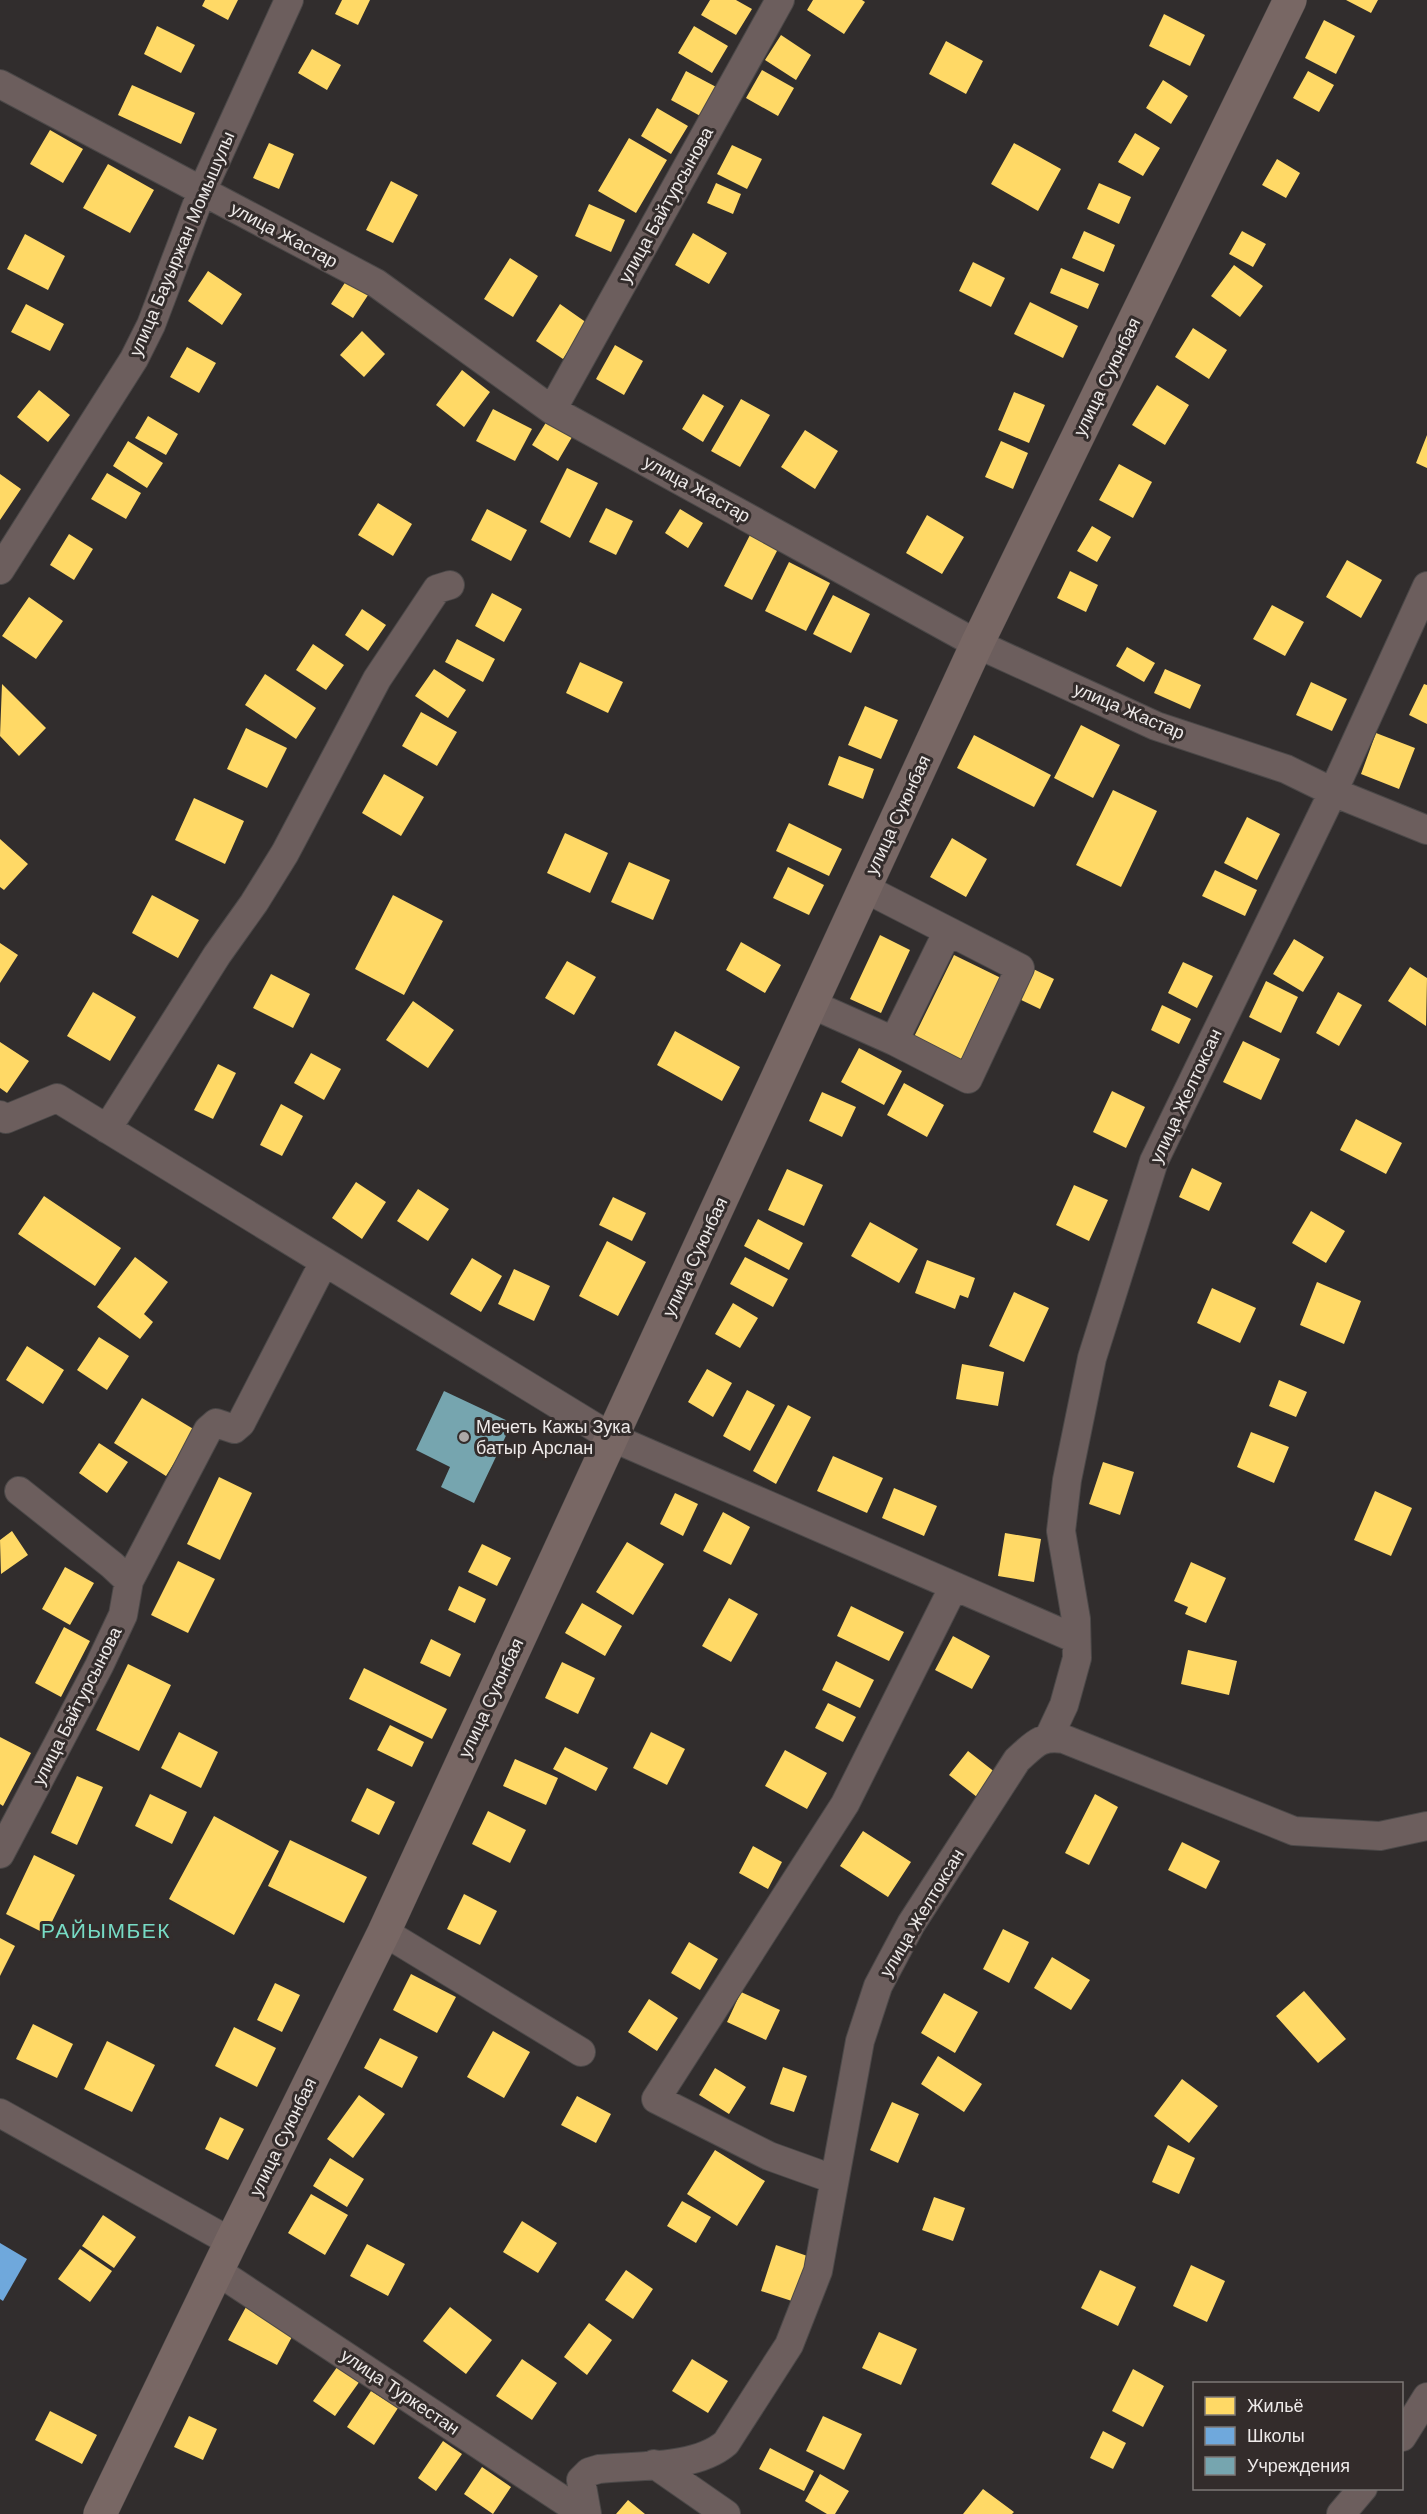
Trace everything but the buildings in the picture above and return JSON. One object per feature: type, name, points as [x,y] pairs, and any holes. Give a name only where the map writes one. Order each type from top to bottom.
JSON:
[{"type":"main road","name":"улица Суюнбая","points":[[100,2514],[384,1932],[977,644],[1290,0]]},
{"type":"street","name":"улица Бауыржан Момышулы","points":[[0,570],[134,359],[151,325],[202,191],[289,0]]},
{"type":"street","name":"улица Байтурсынова","points":[[552,410],[780,0]]},
{"type":"street","name":"улица Жастар","points":[[0,84],[376,283],[552,410],[977,644],[1156,726],[1286,769],[1333,792],[1427,830]]},
{"type":"street","points":[[107,1129],[285,853],[378,679],[437,589],[450,585]]},
{"type":"street","name":"улица Желтоксан","points":[[585,2514],[581,2480],[589,2472],[697,2459],[714,2453],[726,2443],[789,2345],[818,2271],[860,2041],[878,1986],[911,1923],[1017,1760],[1034,1745],[1049,1737],[1064,1705],[1077,1659],[1073,1597],[1061,1531],[1067,1480],[1092,1358],[1154,1161],[1333,792],[1427,586]]},
{"type":"street","points":[[811,1004],[894,1041],[968,1079],[1020,968],[864,888]]},
{"type":"street","points":[[894,1041],[948,931]]},
{"type":"street","points":[[0,1115],[6,1119],[57,1098],[611,1437],[1076,1640]]},
{"type":"street","name":"улица Байтурсынова","points":[[0,1854],[99,1666],[123,1616],[129,1581],[208,1430],[216,1423],[234,1429],[241,1422],[324,1262]]},
{"type":"street","points":[[19,1491],[129,1581]]},
{"type":"street","points":[[833,2179],[769,2156],[656,2099],[845,1804],[953,1587]]},
{"type":"street","points":[[1049,1737],[1064,1739],[1294,1831],[1380,1836],[1427,1827]]},
{"type":"street","points":[[384,1932],[581,2052]]},
{"type":"street","points":[[0,2114],[231,2242]]},
{"type":"street","name":"улица Туркестан","points":[[217,2271],[585,2514]]},
{"type":"street","points":[[1403,2434],[1427,2397]]},
{"type":"street","points":[[654,2464],[726,2514]]},
{"type":"street","points":[[1341,2514],[1361,2490]]},
{"type":"place","name":"Мечеть Кажы Зука батыр Арслан","points":[[464,1437]]},
{"type":"district","name":"РАЙЫМБЕК","points":[[106,1930]]}]
